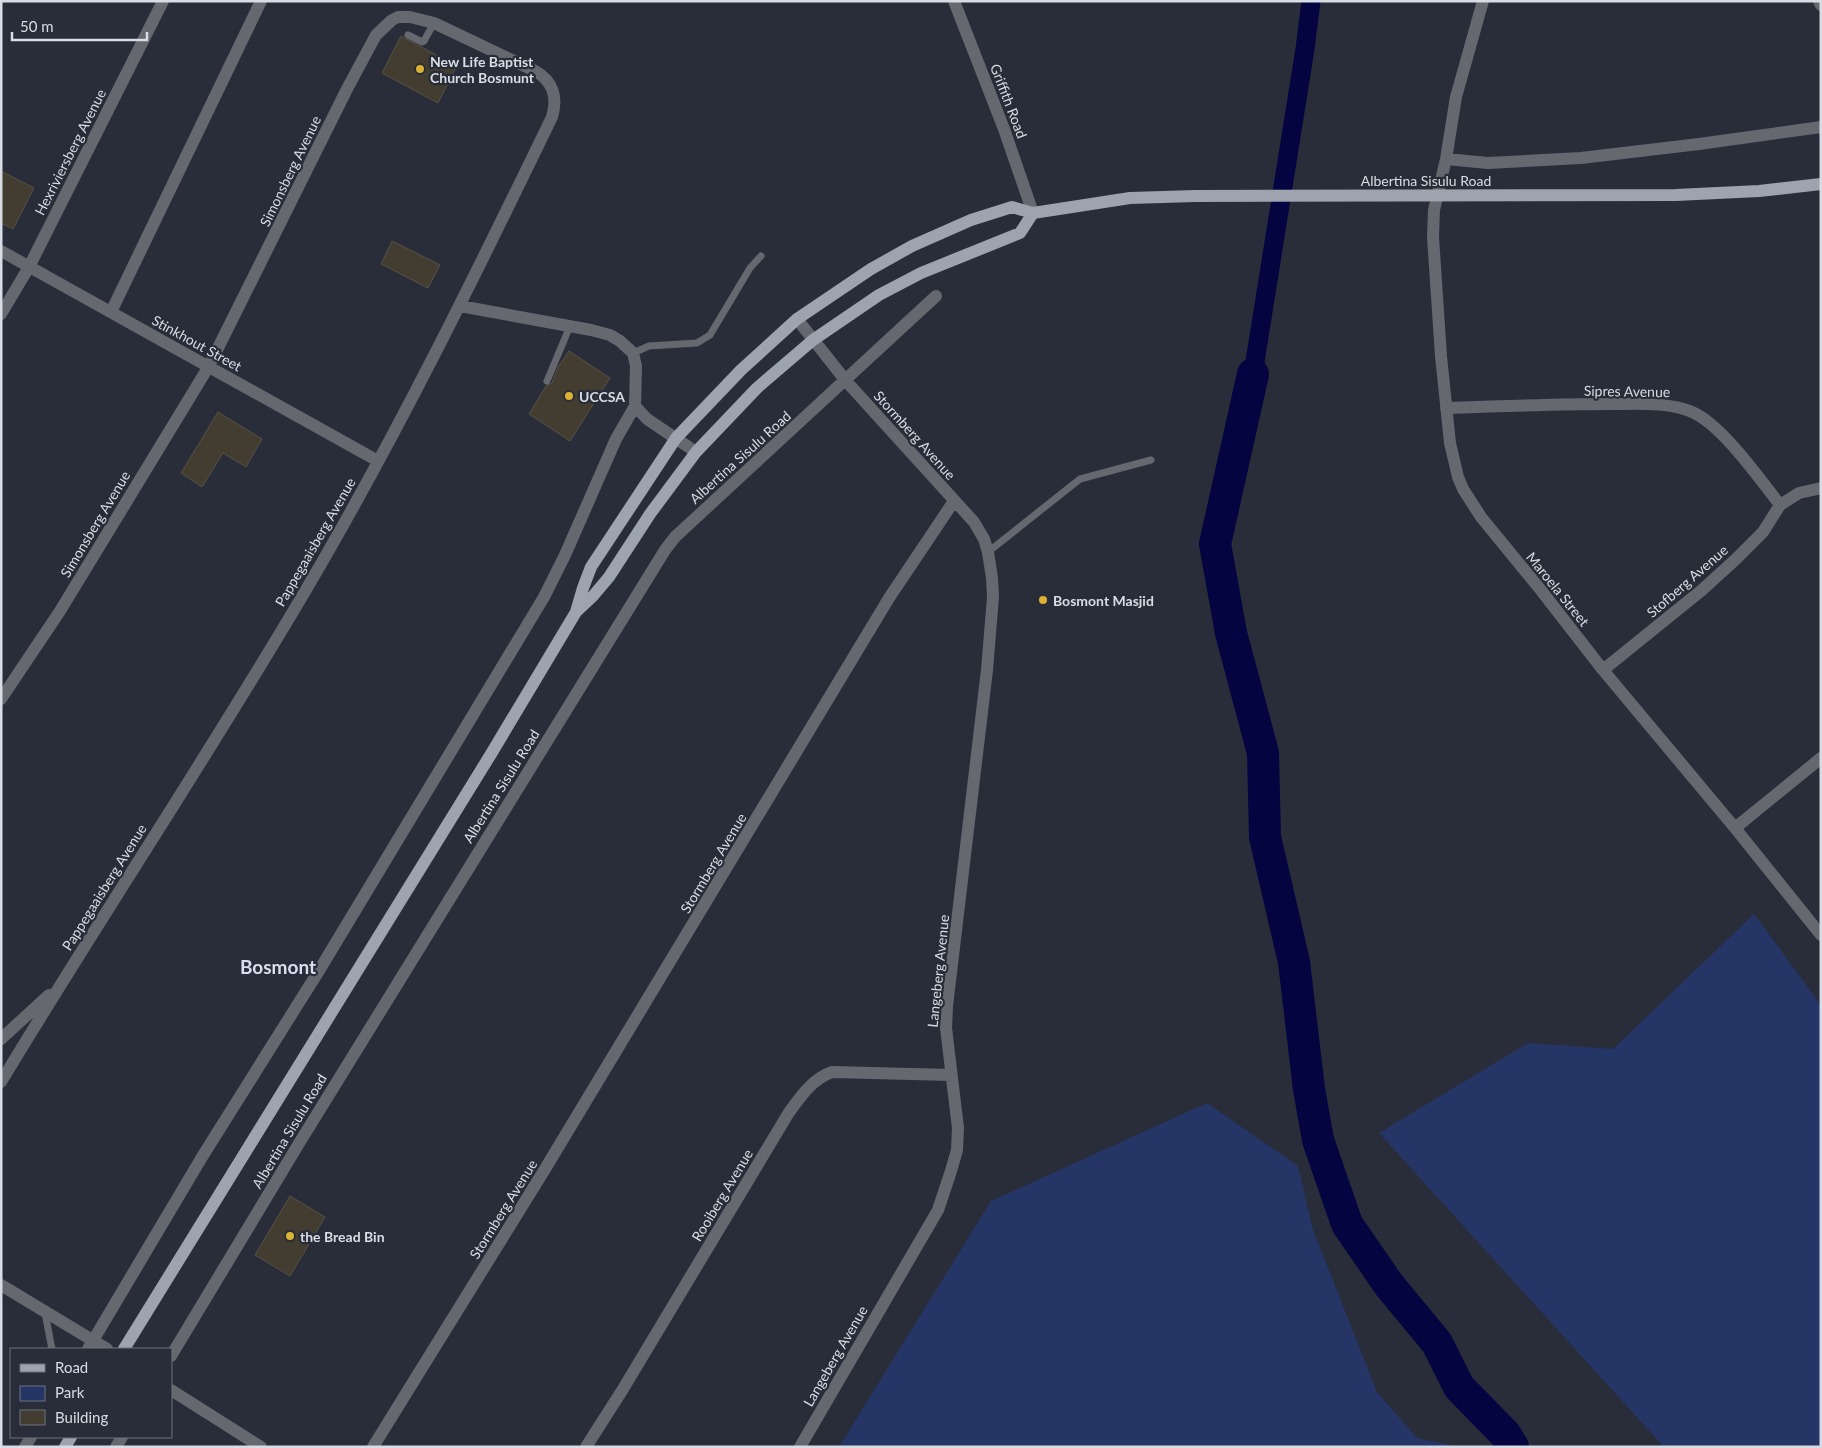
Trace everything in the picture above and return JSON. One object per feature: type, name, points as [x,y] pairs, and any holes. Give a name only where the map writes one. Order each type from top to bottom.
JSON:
[{"type":"main road","name":"Albertina Sisulu Road","points":[[125,1348],[492,754],[576,612],[591,567],[676,438],[741,370],[797,320],[871,269],[912,246],[971,220],[1012,207],[1033,213],[1130,198],[1195,196],[1676,195],[1759,191],[1821,184]]},
{"type":"main road","name":"Albertina Sisulu Road","points":[[576,612],[593,596],[609,576],[650,514],[696,452],[757,388],[813,340],[879,295],[921,273],[1020,233],[1033,213]]},
{"type":"street","name":"Hexriviersberg Avenue","points":[[1,314],[29,267],[162,1]]},
{"type":"street","points":[[111,312],[262,1]]},
{"type":"street","name":"Griffith Road","points":[[954,1],[1004,129],[1033,213]]},
{"type":"street","name":"Maroela Street","points":[[1483,1],[1456,97],[1446,159],[1437,194],[1432,236],[1450,443],[1463,489],[1481,518],[1821,935]]},
{"type":"street","points":[[1819,1],[1821,5]]},
{"type":"street","name":"Simonsberg Avenue","points":[[1,699],[60,612],[209,366],[376,35],[383,27],[398,17],[410,17],[434,23],[541,74],[551,85],[555,96],[555,109],[552,117],[460,306]]},
{"type":"street","name":"Albertina Sisulu Road","points":[[1446,159],[1488,162],[1581,158],[1821,127]]},
{"type":"street","name":"Stinkhout Street","points":[[1,252],[378,461]]},
{"type":"street","name":"Albertina Sisulu Road","points":[[172,1354],[665,550],[675,537],[936,296]]},
{"type":"street","points":[[1,1285],[45,1311],[91,1345],[202,1157],[325,960],[544,597],[565,555],[616,438],[635,406],[636,373],[632,353],[610,335],[460,306]]},
{"type":"street","name":"Pappegaaisberg Avenue","points":[[1,1082],[307,587],[378,461],[460,306]]},
{"type":"street","name":"Stormberg Avenue","points":[[373,1447],[545,1169],[890,598],[954,501],[846,381],[797,320]]},
{"type":"street","name":"Sipres Avenue","points":[[1446,408],[1590,404],[1677,407],[1693,412],[1708,422],[1749,464],[1780,505]]},
{"type":"street","points":[[635,406],[647,419],[696,452]]},
{"type":"street","points":[[1780,505],[1798,493],[1821,488]]},
{"type":"street","name":"Langeberg Avenue","points":[[800,1447],[938,1210],[956,1150],[958,1128],[946,1028],[947,1006],[987,670],[992,578],[984,539],[974,522],[954,501]]},
{"type":"street","name":"Stofberg Avenue","points":[[1604,670],[1695,596],[1736,559],[1762,532],[1780,505]]},
{"type":"street","points":[[1734,828],[1821,758]]},
{"type":"street","name":"Pappegaaisberg Avenue","points":[[1,1039],[60,985]]},
{"type":"street","name":"Rooiberg Avenue","points":[[586,1447],[623,1389],[788,1114],[811,1085],[823,1075],[832,1072],[952,1075]]},
{"type":"street","points":[[172,1391],[261,1447]]},
{"type":"lane","points":[[408,36],[422,42],[424,41],[434,23]]},
{"type":"lane","points":[[632,353],[649,346],[697,343],[710,335],[750,268],[761,256]]},
{"type":"lane","points":[[547,382],[570,326]]},
{"type":"lane","points":[[988,552],[1080,479],[1151,460]]},
{"type":"lane","points":[[45,1311],[52,1348]]},
{"type":"green space","points":[[1754,914],[1821,1005],[1821,1447],[1664,1447],[1379,1133],[1528,1043],[1613,1049]]},
{"type":"green space","points":[[1207,1103],[1298,1166],[1313,1230],[1377,1392],[1417,1438],[1460,1447],[839,1447],[991,1201]]},
{"type":"building","name":"New Life Baptist Church Bosmunt","points":[[401,36],[457,66],[438,103],[382,73]]},
{"type":"building","points":[[1,171],[34,188],[13,229],[1,223]]},
{"type":"building","points":[[392,241],[440,265],[428,288],[381,264]]},
{"type":"building","name":"UCCSA","points":[[569,351],[610,378],[570,441],[529,414],[546,386],[552,383],[558,367]]},
{"type":"building","points":[[218,412],[262,439],[246,467],[223,453],[202,487],[181,473]]},
{"type":"building","name":"the Bread Bin","points":[[290,1196],[325,1217],[290,1276],[255,1255]]},
{"type":"waterway","points":[[1253,374],[1311,1]]},
{"type":"waterway","points":[[1253,374],[1215,544],[1231,633],[1263,753],[1265,837],[1294,962],[1309,1089],[1318,1140],[1347,1224],[1389,1285],[1437,1343],[1459,1387],[1505,1434],[1513,1447]]},
{"type":"place","name":"New Life Baptist Church Bosmunt","points":[[420,69]]},
{"type":"place","name":"UCCSA","points":[[569,396]]},
{"type":"place","name":"Bosmont Masjid","points":[[1043,600]]},
{"type":"place","name":"the Bread Bin","points":[[290,1236]]},
{"type":"district","name":"Bosmont","points":[[278,966]]}]
